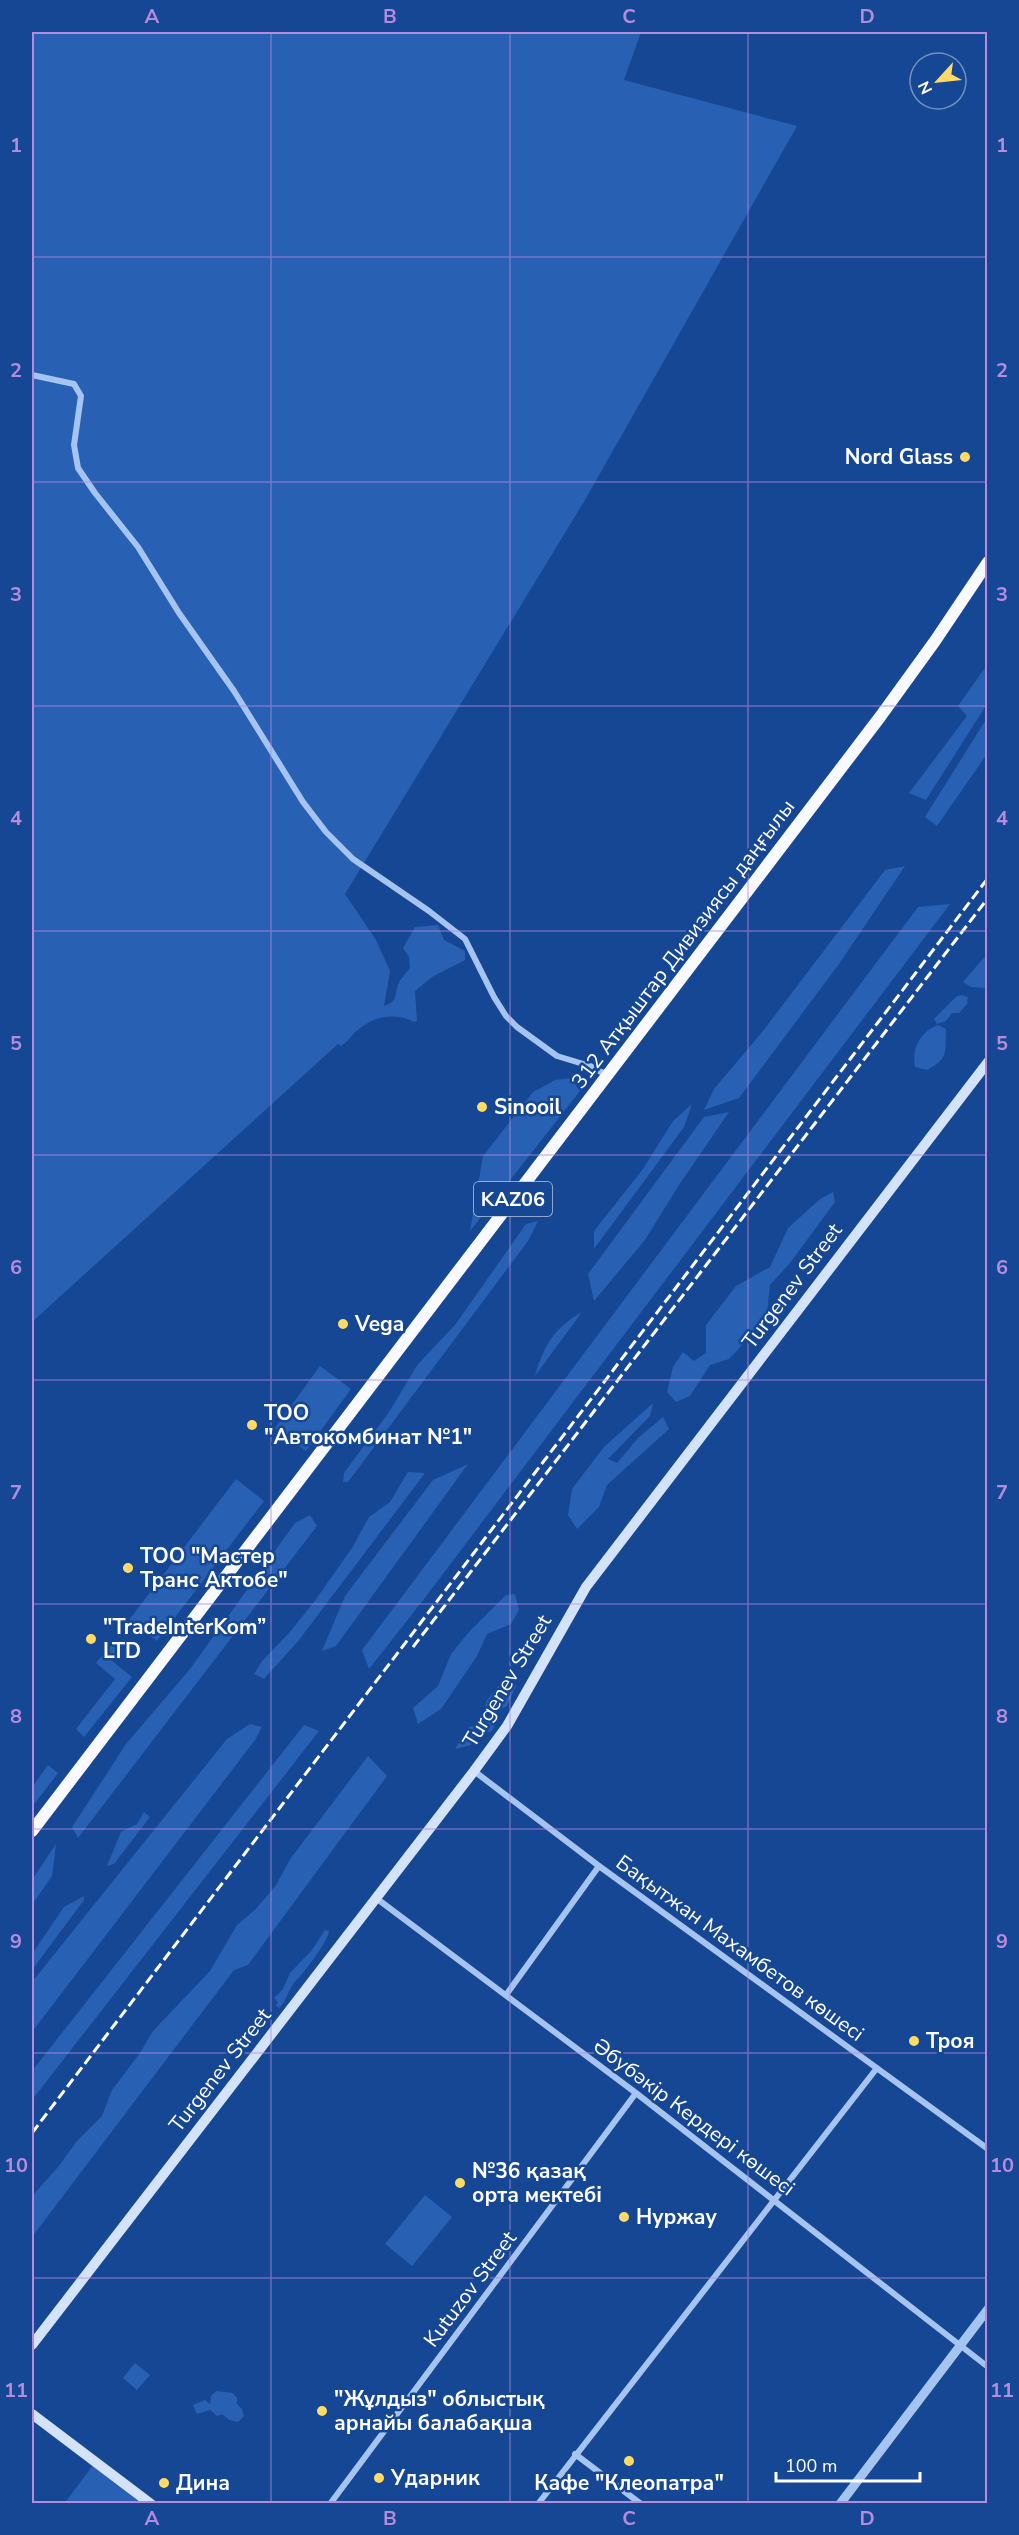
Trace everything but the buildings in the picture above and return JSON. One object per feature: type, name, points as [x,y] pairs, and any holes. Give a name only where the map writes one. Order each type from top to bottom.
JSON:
[{"type":"highway","name":"312 Атқыштар Дивизиясы даңғылы","points":[[32,1831],[880,717],[935,641],[987,562]]},
{"type":"main road","name":"Turgenev Street","points":[[32,2345],[474,1771],[507,1726],[586,1587],[987,1062]]},
{"type":"main road","points":[[32,2414],[151,2504]]},
{"type":"street","points":[[32,375],[74,384],[78,389],[81,396],[80,414],[74,445],[78,468],[94,493],[138,547],[179,613],[234,691],[303,802],[326,832],[353,859],[429,911],[465,939],[494,997],[506,1016],[517,1027],[557,1056],[590,1066],[607,1075]]},
{"type":"street","name":"Бақытжан Махамбетов көшесі","points":[[474,1771],[599,1866],[987,2149]]},
{"type":"street","points":[[506,1995],[599,1866]]},
{"type":"street","name":"Әбубәкір Кердері көшесі","points":[[376,1898],[775,2199],[987,2367]]},
{"type":"street","points":[[538,2504],[877,2068]]},
{"type":"street","name":"Kutuzov Street","points":[[330,2504],[636,2093]]},
{"type":"street","points":[[840,2504],[987,2309]]},
{"type":"street","points":[[575,2454],[641,2504]]},
{"type":"shaded area","points":[[32,32],[641,32],[624,80],[797,126],[585,500],[345,894],[376,940],[390,971],[384,1006],[394,1000],[399,983],[410,968],[409,957],[403,948],[415,927],[438,925],[444,940],[465,951],[465,960],[432,977],[415,991],[417,1021],[393,1016],[378,1018],[357,1031],[341,1046],[338,1044],[32,1322]]},
{"type":"shaded area","points":[[987,665],[987,704],[926,800],[909,793],[967,716],[958,706]]},
{"type":"shaded area","points":[[987,718],[987,754],[937,826],[925,817]]},
{"type":"shaded area","points":[[905,866],[839,964],[739,1098],[704,1110],[714,1089],[763,1031],[885,870]]},
{"type":"shaded area","points":[[950,904],[369,1669],[362,1650],[918,907]]},
{"type":"shaded area","points":[[987,954],[987,988],[971,987],[963,982]]},
{"type":"shaded area","points":[[957,996],[968,997],[967,1004],[959,1013],[952,1013],[946,1021],[937,1024],[934,1019]]},
{"type":"shaded area","points":[[938,1025],[946,1029],[942,1058],[927,1070],[915,1067],[916,1047],[922,1036]]},
{"type":"shaded area","points":[[571,1078],[580,1091],[470,1231],[483,1156],[533,1092],[555,1080]]},
{"type":"shaded area","points":[[692,1104],[684,1127],[594,1249],[594,1231],[643,1169],[673,1121]]},
{"type":"shaded area","points":[[729,1112],[645,1240],[594,1301],[588,1274],[704,1117]]},
{"type":"shaded area","points":[[833,1192],[835,1202],[790,1263],[770,1285],[767,1313],[729,1359],[710,1365],[690,1396],[676,1402],[667,1392],[673,1367],[683,1352],[694,1361],[706,1353],[706,1325],[736,1286],[770,1267],[788,1228],[820,1199]]},
{"type":"shaded area","points":[[538,1221],[528,1241],[348,1482],[343,1482],[344,1473],[389,1412],[418,1364],[455,1325],[526,1224]]},
{"type":"shaded area","points":[[582,1312],[535,1376],[551,1338],[564,1324]]},
{"type":"shaded area","points":[[320,1366],[351,1389],[306,1451],[275,1428]]},
{"type":"shaded area","points":[[653,1403],[650,1416],[608,1459],[617,1463],[638,1438],[663,1417],[669,1429],[607,1485],[599,1507],[577,1529],[568,1515],[572,1489],[604,1447]]},
{"type":"shaded area","points":[[468,1464],[336,1646],[322,1651],[345,1596],[433,1480]]},
{"type":"shaded area","points":[[408,1472],[425,1473],[299,1640],[264,1679],[254,1674],[262,1661],[314,1602],[352,1548],[369,1517],[390,1502]]},
{"type":"shaded area","points":[[236,1479],[264,1501],[157,1641],[129,1620]]},
{"type":"shaded area","points":[[310,1515],[317,1526],[78,1838],[72,1827],[126,1744],[190,1669],[295,1523]]},
{"type":"shaded area","points":[[515,1594],[519,1610],[511,1624],[487,1634],[477,1656],[441,1709],[418,1724],[413,1708],[438,1686],[451,1654],[469,1632],[506,1595]]},
{"type":"shaded area","points":[[113,1642],[120,1648],[111,1660],[132,1677],[84,1737],[76,1729],[115,1679],[96,1663]]},
{"type":"shaded area","points":[[505,1678],[509,1678],[516,1686],[507,1706],[493,1713],[484,1710],[487,1700]]},
{"type":"shaded area","points":[[488,1717],[495,1725],[492,1731],[480,1735],[472,1741],[471,1745],[455,1749],[469,1727],[478,1725]]},
{"type":"shaded area","points":[[250,1724],[262,1727],[255,1740],[32,2032],[32,1982],[227,1739]]},
{"type":"shaded area","points":[[304,1725],[319,1731],[32,2100],[32,2071]]},
{"type":"shaded area","points":[[368,1756],[387,1776],[248,1965],[234,1970],[32,2237],[32,2196],[77,2141],[102,2116],[112,2090],[140,2053],[153,2031],[210,1971],[237,1925],[256,1909],[276,1885],[291,1858]]},
{"type":"shaded area","points":[[48,1765],[58,1773],[32,1807],[32,1787]]},
{"type":"shaded area","points":[[144,1812],[150,1817],[114,1864],[107,1866],[121,1832],[137,1824]]},
{"type":"shaded area","points":[[56,1844],[52,1876],[32,1905],[32,1880]]},
{"type":"shaded area","points":[[84,1896],[84,1900],[32,1970],[32,1954],[64,1907]]},
{"type":"shaded area","points":[[325,1930],[329,1931],[328,1936],[279,2008],[274,1998],[283,1989],[290,1973],[312,1950]]},
{"type":"shaded area","points":[[210,2079],[215,2081],[210,2091],[180,2129],[177,2122],[182,2114],[191,2107],[191,2100]]},
{"type":"shaded area","points":[[425,2195],[452,2217],[412,2266],[385,2244]]},
{"type":"shaded area","points":[[135,2363],[150,2375],[137,2390],[123,2378]]},
{"type":"shaded area","points":[[216,2391],[233,2393],[237,2398],[237,2404],[244,2416],[238,2422],[229,2420],[222,2414],[217,2416],[210,2410],[197,2414],[193,2405],[205,2400],[210,2404],[211,2396]]},
{"type":"shaded area","points":[[93,2465],[142,2504],[64,2504]]},
{"type":"railway","points":[[32,2133],[988,878]]},
{"type":"railway","points":[[413,1647],[988,898]]},
{"type":"place","name":"Nord Glass","points":[[965,457]]},
{"type":"place","name":"Sinooil","points":[[482,1107]]},
{"type":"place","name":"Vega","points":[[343,1324]]},
{"type":"place","name":"ТОО \"Автокомбинат №1\"","points":[[252,1425]]},
{"type":"place","name":"ТОО \"Мастер Транс Актобе\"","points":[[128,1568]]},
{"type":"place","name":"\"TradeInterKom” LTD","points":[[91,1639]]},
{"type":"place","name":"Троя","points":[[914,2041]]},
{"type":"place","name":"№36 қазақ орта мектебі","points":[[460,2183]]},
{"type":"place","name":"Нуржау","points":[[624,2217]]},
{"type":"place","name":"\"Жұлдыз\" облыстық арнайы балабақша","points":[[322,2411]]},
{"type":"place","name":"Кафе \"Клеопатра\"","points":[[629,2461]]},
{"type":"place","name":"Ударник","points":[[379,2478]]},
{"type":"place","name":"Дина","points":[[164,2483]]}]
